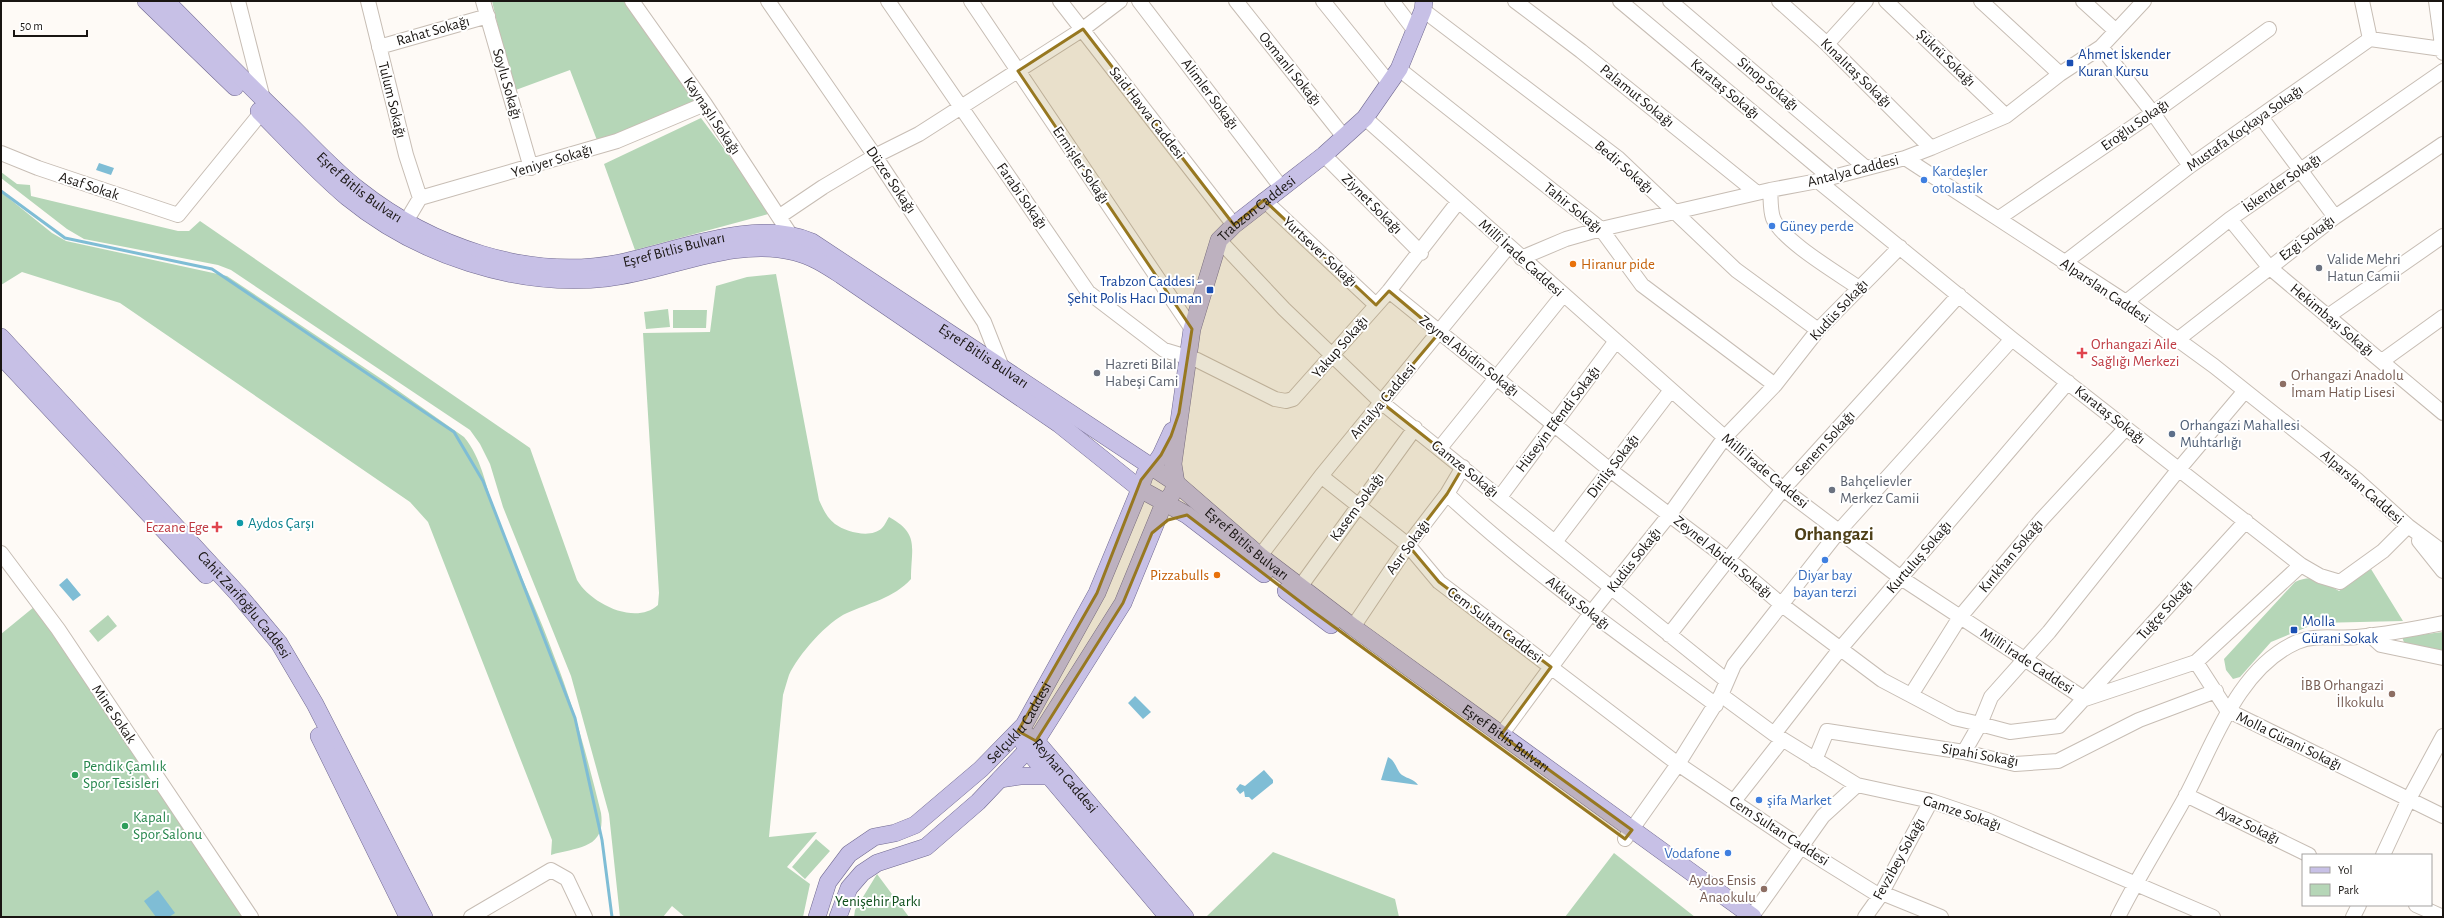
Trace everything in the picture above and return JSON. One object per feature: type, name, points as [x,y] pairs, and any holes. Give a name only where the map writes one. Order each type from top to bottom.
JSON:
[{"type":"main road","name":"Eşref Bitlis Bulvarı","points":[[146,1],[262,106]]},
{"type":"main road","name":"Eşref Bitlis Bulvarı","points":[[166,1],[337,188],[364,210],[402,227],[462,248],[522,263],[556,267],[600,266],[735,236],[760,233],[790,234],[812,242],[997,372],[1140,489],[1186,515],[1311,610],[1628,835],[1747,917]]},
{"type":"main road","name":"Trabzon Caddesi","points":[[1176,483],[1173,464],[1187,357],[1192,329],[1219,240],[1234,225],[1264,200],[1324,155],[1365,118],[1398,69],[1415,30],[1423,6]]},
{"type":"main road","name":"Eşref Bitlis Bulvarı","points":[[402,227],[428,247],[480,266],[525,276],[573,280],[632,274],[739,249],[770,249],[795,252],[823,264],[1153,467],[1176,483],[1260,556],[1353,627],[1501,735],[1628,835]]},
{"type":"main road","name":"Cahit Zarifoğlu Caddesi","points":[[1,337],[238,594],[279,643],[315,704],[424,917]]},
{"type":"main road","name":"Cahit Zarifoğlu Caddesi","points":[[1,356],[227,597],[277,654],[299,692],[378,861],[408,917]]},
{"type":"main road","points":[[1128,453],[1150,449],[1161,443],[1179,413]]},
{"type":"main road","name":"Selçuklu Caddesi","points":[[817,917],[828,882],[849,854],[874,837],[895,833],[915,825],[981,769],[1024,725],[1097,593],[1145,474],[1153,467],[1171,436],[1179,413]]},
{"type":"main road","name":"Selçuklu Caddesi","points":[[838,917],[849,888],[862,873],[877,863],[926,847],[1000,779],[1032,746],[1122,603],[1164,502],[1172,494],[1176,483]]},
{"type":"main road","points":[[1152,533],[1162,523],[1186,515]]},
{"type":"main road","name":"Reyhan Caddesi","points":[[1018,731],[1185,917]]},
{"type":"main road","name":"Reyhan Caddesi","points":[[1032,746],[1049,776],[1168,917]]},
{"type":"main road","points":[[1000,779],[1020,776],[1049,776]]},
{"type":"street","points":[[238,1],[262,106]]},
{"type":"street","name":"Tulum Sokağı","points":[[368,1],[406,155],[420,198]]},
{"type":"street","name":"Soylu Sokağı","points":[[483,1],[531,168]]},
{"type":"street","name":"Kaynaşlı Sokağı","points":[[632,1],[705,104],[780,216],[790,234]]},
{"type":"street","name":"Düzce Sokağı","points":[[768,1],[875,156],[984,322],[997,372]]},
{"type":"street","name":"Farabi Sokağı","points":[[888,1],[1088,292],[1164,350],[1187,357]]},
{"type":"street","name":"Ermişler Sokağı","points":[[971,1],[1192,329]]},
{"type":"street","name":"Said Havva Caddesi","points":[[1060,1],[1083,28],[1234,225]]},
{"type":"street","points":[[780,216],[823,187],[875,156],[919,134],[1018,72],[1120,1]]},
{"type":"street","name":"Alimler Sokağı","points":[[1139,1],[1281,187]]},
{"type":"street","name":"Osmanlı Sokağı","points":[[1236,1],[1344,137]]},
{"type":"street","points":[[1323,1],[1389,83]]},
{"type":"street","points":[[1392,1],[1415,30]]},
{"type":"street","name":"Palamut Sokağı","points":[[1515,1],[1764,191]]},
{"type":"street","name":"Karataş Sokağı","points":[[1620,1],[1900,246],[2012,339],[2301,565],[2320,576],[2340,582],[2383,550],[2408,526]]},
{"type":"street","name":"Sinop Sokağı","points":[[1670,1],[1865,167]]},
{"type":"street","name":"Kınalıtaş Sokağı","points":[[1779,1],[1827,44],[1931,148]]},
{"type":"street","points":[[1827,44],[1866,1]]},
{"type":"street","name":"Şükrü Sokağı","points":[[1886,1],[2006,116]]},
{"type":"street","points":[[1982,1],[2060,74]]},
{"type":"street","points":[[2083,1],[2116,31]]},
{"type":"street","name":"Antalya Caddesi","points":[[1521,258],[1566,239],[1601,229],[1764,191],[1824,180],[1865,167],[1905,158],[1931,148],[2006,116],[2060,74],[2101,47],[2144,1]]},
{"type":"street","points":[[2362,1],[2370,39],[2442,51],[2436,1]]},
{"type":"street","name":"Bedir Sokağı","points":[[1423,6],[1618,158],[1673,212],[1736,270],[1818,330]]},
{"type":"street","name":"Rahat Sokağı","points":[[379,46],[488,16]]},
{"type":"street","name":"Eroğlu Sokağı","points":[[1998,218],[2153,113],[2269,29]]},
{"type":"street","name":"Mustafa Koçkaya Sokağı","points":[[2064,263],[2190,166],[2370,39]]},
{"type":"street","points":[[2101,47],[2153,113],[2190,166]]},
{"type":"street","name":"Tahir Sokağı","points":[[1398,69],[1601,229],[1642,285],[1774,384]]},
{"type":"street","name":"İskender Sokağı","points":[[2126,302],[2230,219],[2443,71]]},
{"type":"street","name":"Yeniyer Sokağı","points":[[420,198],[531,168],[617,141],[705,104]]},
{"type":"street","name":"Asaf Sokak","points":[[1,154],[178,216],[262,106]]},
{"type":"street","points":[[2261,117],[2335,217]]},
{"type":"street","name":"Millî İrade Caddesi","points":[[1365,118],[1508,247],[1783,489],[1901,578],[2085,699],[2196,662],[2301,565]]},
{"type":"street","name":"Ezgi Sokağı","points":[[2176,340],[2335,217],[2443,144]]},
{"type":"street","name":"Ziynet Sokağı","points":[[1324,155],[1421,252]]},
{"type":"street","name":"Alparslan Caddesi","points":[[1905,158],[2126,302],[2176,340],[2214,366],[2244,392],[2356,479],[2408,526]]},
{"type":"street","points":[[1764,191],[1778,228],[1814,257],[1860,288]]},
{"type":"street","points":[[402,227],[420,198]]},
{"type":"street","name":"Yurtsever Sokağı","points":[[1264,200],[1376,305]]},
{"type":"street","name":"Yakup Sokağı","points":[[1187,357],[1275,399],[1286,401],[1293,399],[1332,357],[1389,291],[1421,252],[1458,202]]},
{"type":"street","name":"Hekimbaşı Sokağı","points":[[2230,219],[2269,267],[2441,409]]},
{"type":"street","points":[[2328,316],[2443,236]]},
{"type":"street","name":"Gamze Sokağı","points":[[1219,240],[1284,309],[1332,357],[1381,402],[1440,448],[1727,681]]},
{"type":"street","name":"Kudüs Sokağı","points":[[1501,735],[1591,613],[1613,588],[1670,514],[1725,437],[1774,384],[1818,330],[1900,246]]},
{"type":"street","name":"Antalya Caddesi","points":[[1260,556],[1321,476],[1508,247]]},
{"type":"street","name":"Zeynel Abidin Sokağı","points":[[1389,291],[1610,470],[1670,514],[1729,560],[1782,605],[1882,680],[1954,718],[2010,732],[2059,726],[2085,699]]},
{"type":"street","points":[[1440,448],[1563,295]]},
{"type":"street","name":"Senem Sokağı","points":[[1669,635],[1783,489],[1959,295]]},
{"type":"street","points":[[2382,361],[2443,317]]},
{"type":"street","points":[[1628,835],[1678,764],[1718,700],[1734,664],[1839,531],[2012,339]]},
{"type":"street","name":"Hüseyin Efendi Sokağı","points":[[1500,497],[1616,341]]},
{"type":"street","name":"Kurtuluş Sokağı","points":[[1734,801],[1840,648],[2068,382]]},
{"type":"street","name":"Diriliş Sokağı","points":[[1555,542],[1671,390]]},
{"type":"street","points":[[1964,752],[1980,724],[1991,697],[2049,632],[2179,469],[2244,392]]},
{"type":"street","name":"Kasem Sokağı","points":[[1300,587],[1415,428]]},
{"type":"street","name":"Kırıkhan Sokağı","points":[[1910,695],[1960,617],[2042,519],[2126,428]]},
{"type":"street","name":"Asır Sokağı","points":[[1353,627],[1408,545],[1447,494],[1463,467]]},
{"type":"street","name":"Cem Sultan Caddesi","points":[[1321,476],[1408,545],[1439,582],[1678,764],[1801,847],[1881,895],[1941,917]]},
{"type":"street","name":"Akkuş Sokağı","points":[[1447,494],[1492,535],[1591,613],[1718,700]]},
{"type":"street","name":"Tuğçe Sokağı","points":[[2085,699],[2246,521]]},
{"type":"street","points":[[2408,526],[2443,552]]},
{"type":"street","points":[[2408,526],[2443,571]]},
{"type":"street","name":"Mine Sokak","points":[[1,553],[58,629],[251,917]]},
{"type":"street","name":"Molla Gürani Sokağı","points":[[2443,624],[2370,635],[2319,637],[2298,642],[2279,652],[2257,673],[2227,710],[2443,816]]},
{"type":"street","points":[[2370,635],[2381,645],[2443,658]]},
{"type":"street","points":[[2118,917],[2135,883],[2186,795],[2227,710],[2196,662]]},
{"type":"street","name":"Sipahi Sokağı","points":[[1815,760],[1827,731],[1964,752],[2015,764],[2058,761],[2139,720],[2216,691]]},
{"type":"street","name":"Gamze Sokağı","points":[[1718,700],[1857,785],[1931,800],[1988,820],[2213,917]]},
{"type":"street","points":[[2383,854],[2409,799],[2443,736]]},
{"type":"street","points":[[1747,917],[1823,816],[1857,785]]},
{"type":"street","name":"Ayaz Sokağı","points":[[2186,795],[2308,854]]},
{"type":"street","name":"Fevzibey Sokağı","points":[[1865,917],[1881,895],[1931,800]]},
{"type":"street","points":[[471,917],[551,870],[566,879],[585,917]]},
{"type":"street","points":[[2353,917],[2358,906]]},
{"type":"street","points":[[2418,906],[2442,917]]},
{"type":"highlighted area","points":[[1083,29],[1234,225],[1264,200],[1376,305],[1389,291],[1439,333],[1381,402],[1463,467],[1447,494],[1408,545],[1439,582],[1551,667],[1501,735],[1632,830],[1625,839],[1311,610],[1187,515],[1168,520],[1152,533],[1123,603],[1036,741],[1018,731],[1097,593],[1141,480],[1161,455],[1171,436],[1179,413],[1192,329],[1018,71]]},
{"type":"green space","points":[[492,1],[624,1],[696,101],[600,148],[570,70],[513,91]]},
{"type":"green space","points":[[701,118],[772,213],[635,250],[604,164]]},
{"type":"green space","points":[[1,172],[17,184],[30,185],[31,196],[178,231],[189,231],[200,221],[530,448],[577,580],[583,589],[602,604],[626,612],[637,613],[648,611],[658,605],[659,593],[643,333],[710,332],[716,286],[747,277],[776,274],[819,500],[822,507],[832,522],[845,530],[858,533],[865,534],[877,531],[883,527],[889,517],[906,529],[912,542],[911,579],[897,591],[847,613],[831,623],[806,649],[793,667],[783,695],[769,837],[817,832],[787,867],[810,884],[803,917],[685,917],[672,906],[663,917],[620,917],[609,814],[571,676],[503,507],[490,464],[480,444],[470,430],[231,270],[218,265],[84,239],[67,229],[1,178]]},
{"type":"green space","points":[[1,192],[52,233],[66,241],[227,276],[383,380],[464,437],[476,455],[496,515],[540,620],[568,695],[586,753],[601,813],[599,834],[594,840],[580,848],[551,855],[552,840],[428,522],[410,502],[120,303],[22,272],[1,285]]},
{"type":"green space","points":[[668,309],[670,327],[646,329],[644,312]]},
{"type":"green space","points":[[673,310],[707,310],[706,328],[673,328]]},
{"type":"green space","points":[[2371,569],[2403,621],[2317,623],[2271,642],[2240,677],[2233,679],[2226,670],[2224,659],[2295,582],[2308,578],[2318,580],[2339,591]]},
{"type":"green space","name":"Pendik Çamlık Spor Tesisleri","points":[[34,607],[245,917],[1,917],[1,634]]},
{"type":"green space","points":[[108,615],[117,626],[98,642],[89,631]]},
{"type":"green space","points":[[2443,632],[2443,652],[2405,645],[2402,637]]},
{"type":"green space","points":[[816,839],[830,851],[805,879],[792,867]]},
{"type":"green space","points":[[1273,852],[1395,899],[1399,917],[1206,917]]},
{"type":"green space","points":[[1614,853],[1695,917],[1565,917]]},
{"type":"green space","name":"Yenişehir Parkı","points":[[877,874],[909,917],[854,917],[855,910]]},
{"type":"water","points":[[99,163],[114,168],[111,175],[96,170]]},
{"type":"water","points":[[67,578],[81,595],[73,601],[59,585]]},
{"type":"water","points":[[1135,696],[1151,712],[1143,719],[1128,703]]},
{"type":"water","points":[[1388,757],[1393,761],[1398,771],[1402,775],[1413,780],[1418,785],[1381,780]]},
{"type":"water","points":[[1264,770],[1273,780],[1273,783],[1252,800],[1249,797],[1245,797],[1244,791],[1240,794],[1236,789],[1240,784],[1245,786]]},
{"type":"water","points":[[158,890],[175,913],[169,917],[156,917],[144,901]]},
{"type":"waterway","points":[[1,191],[65,238],[212,269],[454,432],[483,481],[575,718],[602,840],[612,917]]},
{"type":"place","name":"Ahmet İskender Kuran Kursu","points":[[2070,63]]},
{"type":"place","name":"Kardeşler otolastik","points":[[1924,180]]},
{"type":"place","name":"Güney perde","points":[[1772,226]]},
{"type":"place","name":"Hiranur pide","points":[[1573,264]]},
{"type":"place","name":"Valide Mehri Hatun Camii","points":[[2319,268]]},
{"type":"place","name":"Trabzon Caddesi - Şehit Polis Hacı Duman","points":[[1210,290]]},
{"type":"place","name":"Orhangazi Aile Sağlığı Merkezi","points":[[2082,353]]},
{"type":"place","name":"Hazreti Bilal Habeşi Cami","points":[[1097,373]]},
{"type":"place","name":"Orhangazi Anadolu İmam Hatip Lisesi","points":[[2283,384]]},
{"type":"place","name":"Orhangazi Mahallesi Muhtarlığı","points":[[2172,434]]},
{"type":"place","name":"Bahçelievler Merkez Camii","points":[[1832,490]]},
{"type":"place","name":"Aydos Çarşı","points":[[240,523]]},
{"type":"place","name":"Eczane Ege","points":[[217,527]]},
{"type":"place","name":"Diyar bay bayan terzi","points":[[1825,560]]},
{"type":"place","name":"Pizzabulls","points":[[1217,575]]},
{"type":"place","name":"Molla Gürani Sokak","points":[[2294,630]]},
{"type":"place","name":"İBB Orhangazi İlkokulu","points":[[2392,694]]},
{"type":"place","name":"Pendik Çamlık Spor Tesisleri","points":[[75,775]]},
{"type":"place","name":"şifa Market","points":[[1759,800]]},
{"type":"place","name":"Kapalı Spor Salonu","points":[[125,826]]},
{"type":"place","name":"Vodafone","points":[[1728,853]]},
{"type":"place","name":"Aydos Ensis Anaokulu","points":[[1764,889]]},
{"type":"district","name":"Orhangazi","points":[[1834,534]]}]
